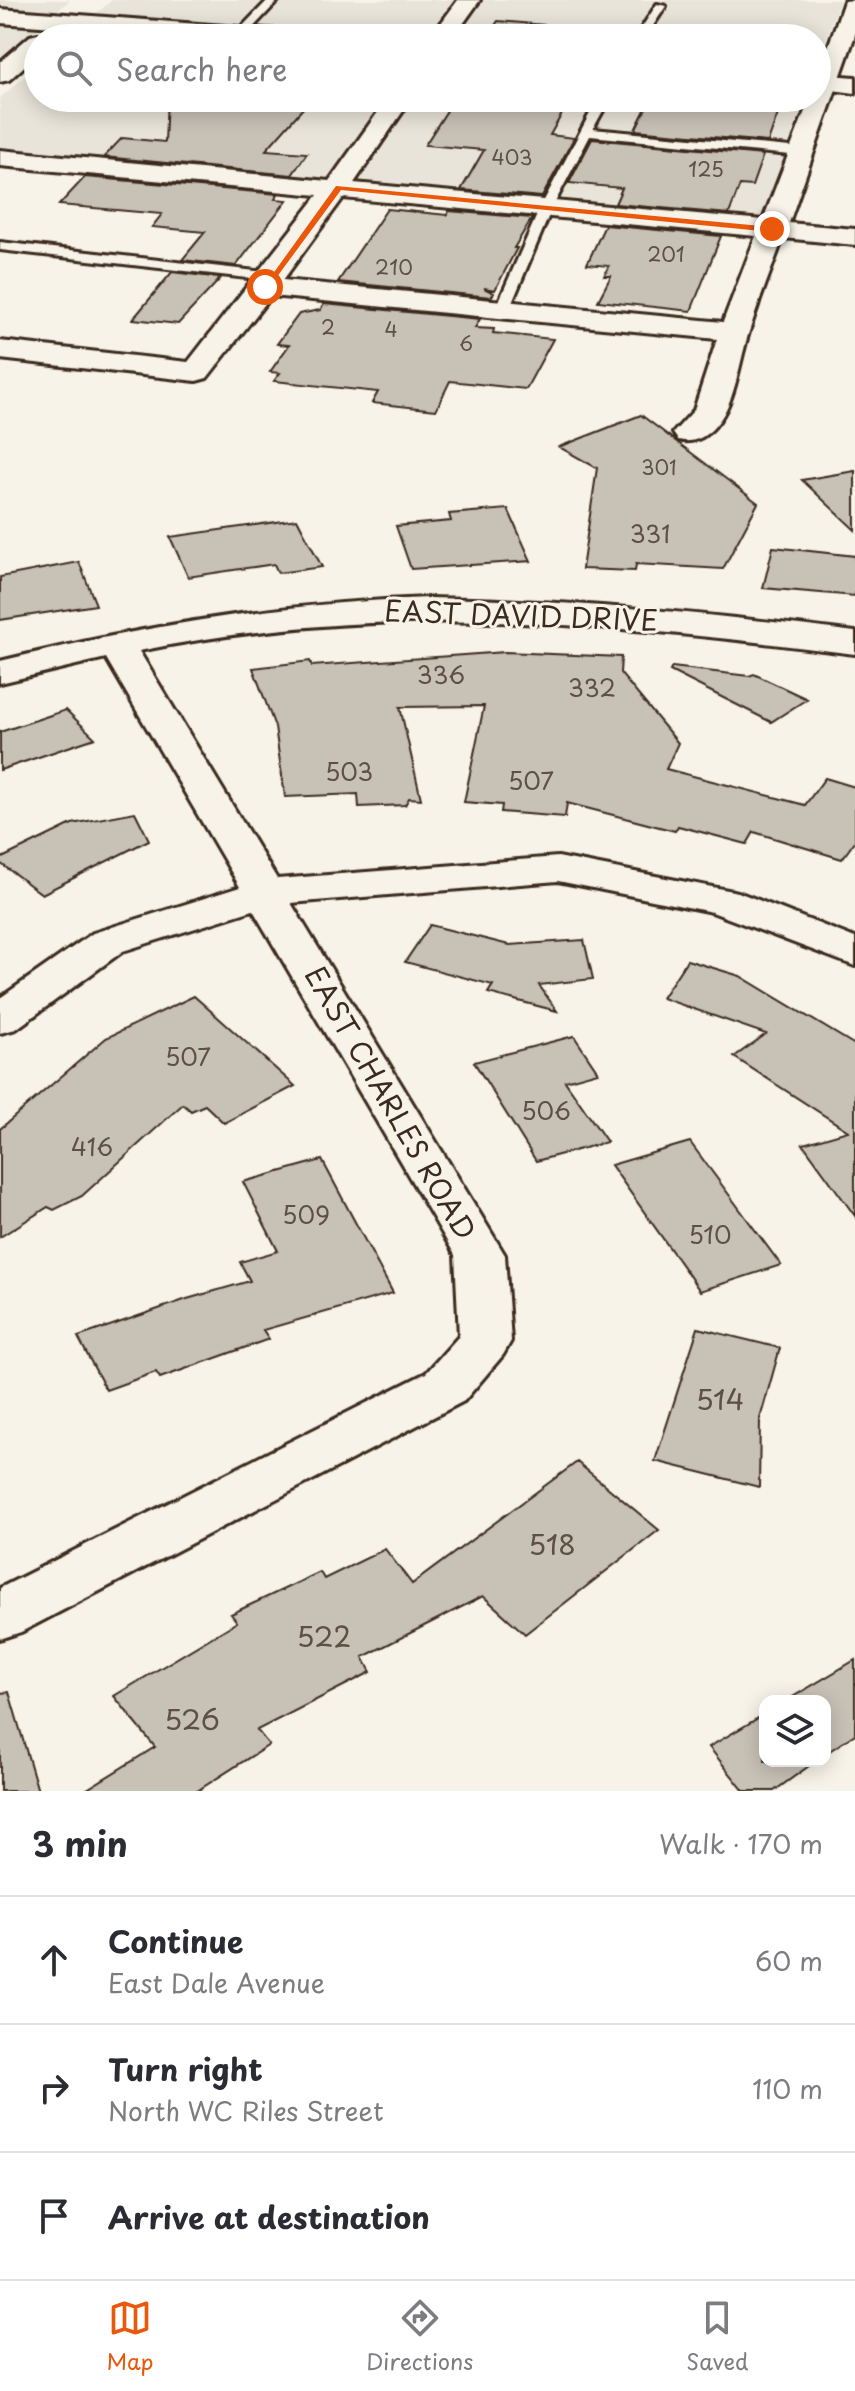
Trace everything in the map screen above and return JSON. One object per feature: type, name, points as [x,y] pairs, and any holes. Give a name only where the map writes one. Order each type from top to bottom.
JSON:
[{"type":"street","points":[[57,24],[88,0]]},
{"type":"street","points":[[451,24],[469,0]]},
{"type":"street","points":[[833,83],[855,1]]},
{"type":"street","points":[[0,16],[102,24]]},
{"type":"street","points":[[0,75],[24,54]]},
{"type":"street","points":[[0,350],[196,372],[269,282],[391,112]]},
{"type":"street","points":[[689,433],[708,414],[714,400],[734,332],[801,152],[820,112]]},
{"type":"street","points":[[0,158],[855,237]]},
{"type":"street","points":[[269,282],[502,310],[734,332]]},
{"type":"street","name":"EAST DAVID DRIVE","points":[[0,672],[116,644],[286,617],[439,609],[684,621],[855,643]]},
{"type":"street","name":"EAST CHARLES ROAD","points":[[0,1615],[445,1387],[485,1341],[480,1255],[116,644]]},
{"type":"street","points":[[0,1019],[108,942],[266,892],[558,869],[723,901],[855,953]]},
{"type":"lane","points":[[251,24],[274,0]]},
{"type":"lane","points":[[649,24],[661,6]]},
{"type":"lane","points":[[502,310],[546,208],[596,112]]},
{"type":"lane","points":[[585,132],[801,152]]},
{"type":"lane","points":[[0,246],[269,282]]},
{"type":"shaded area","points":[[0,0],[70,0],[42,24],[24,24],[24,40],[0,61]]},
{"type":"shaded area","points":[[112,0],[840,0],[831,25],[85,24]]},
{"type":"shaded area","points":[[24,77],[24,112],[800,112],[761,220],[0,148],[0,98]]},
{"type":"building","points":[[498,21],[534,24],[496,24]]},
{"type":"building","points":[[166,112],[300,112],[266,150],[307,153],[292,175],[104,157],[122,138],[165,142]]},
{"type":"building","points":[[446,112],[563,112],[550,135],[574,138],[542,197],[461,190],[484,150],[425,145]]},
{"type":"building","points":[[644,112],[779,112],[768,142],[635,130]]},
{"type":"building","points":[[592,139],[763,155],[752,186],[740,185],[729,214],[615,204],[622,188],[569,183]]},
{"type":"building","points":[[85,177],[278,194],[275,199],[287,200],[236,266],[182,260],[205,232],[152,227],[162,214],[59,205]]},
{"type":"building","points":[[387,209],[532,218],[495,290],[484,288],[494,293],[491,297],[338,282]]},
{"type":"building","points":[[605,225],[721,236],[691,311],[598,301],[611,276],[604,276],[609,266],[587,264]]},
{"type":"building","points":[[172,272],[221,278],[178,324],[133,319]]},
{"type":"building","points":[[324,304],[480,319],[475,328],[494,329],[493,333],[553,339],[526,389],[450,381],[436,410],[372,403],[378,392],[274,381],[280,373],[270,372],[289,345],[277,344],[299,314],[320,310]]},
{"type":"building","points":[[641,415],[758,503],[723,569],[636,564],[635,571],[582,569],[597,468],[559,447]]},
{"type":"building","points":[[855,471],[855,530],[802,480]]},
{"type":"building","points":[[508,509],[531,561],[411,569],[396,526],[451,521],[449,514]]},
{"type":"building","points":[[297,519],[322,567],[278,573],[274,564],[188,577],[170,537]]},
{"type":"building","points":[[773,547],[855,556],[855,596],[763,588]]},
{"type":"building","points":[[79,562],[96,605],[0,620],[0,577]]},
{"type":"building","points":[[505,652],[621,657],[620,673],[678,743],[666,769],[805,805],[825,778],[855,787],[855,841],[842,859],[754,832],[747,844],[678,826],[675,831],[567,803],[565,817],[501,812],[502,805],[464,802],[484,706],[400,707],[421,799],[409,798],[405,805],[359,807],[358,794],[285,797],[275,727],[253,668],[310,661],[312,666]]},
{"type":"building","points":[[672,667],[749,676],[754,674],[807,699],[771,722],[670,671]]},
{"type":"building","points":[[66,710],[95,738],[0,770],[0,732]]},
{"type":"building","points":[[135,812],[149,840],[42,894],[0,863],[0,859],[72,824]]},
{"type":"building","points":[[430,925],[509,945],[584,940],[593,979],[539,985],[557,1011],[488,993],[493,985],[405,962]]},
{"type":"building","points":[[687,960],[740,976],[855,1045],[855,1216],[803,1144],[848,1131],[734,1057],[766,1034],[662,998]]},
{"type":"building","points":[[194,996],[295,1086],[224,1123],[205,1105],[191,1111],[183,1104],[82,1196],[54,1210],[48,1207],[0,1237],[0,1129],[106,1038]]},
{"type":"building","points":[[574,1036],[598,1072],[565,1081],[607,1142],[536,1161],[474,1062]]},
{"type":"building","points":[[690,1142],[781,1265],[700,1291],[611,1165]]},
{"type":"building","points":[[322,1160],[393,1293],[263,1330],[269,1339],[160,1378],[156,1372],[106,1390],[78,1337],[250,1281],[240,1262],[278,1251],[243,1182]]},
{"type":"building","points":[[698,1328],[780,1348],[760,1419],[759,1487],[655,1461]]},
{"type":"building","points":[[577,1462],[659,1530],[525,1634],[483,1596],[363,1657],[371,1672],[257,1730],[269,1745],[197,1791],[84,1791],[155,1747],[114,1696],[237,1622],[231,1614],[320,1572],[324,1579],[385,1549],[412,1584]]},
{"type":"building","points":[[855,1660],[855,1734],[831,1750],[831,1695],[796,1695]]},
{"type":"building","points":[[9,1692],[38,1791],[0,1791],[0,1693]]},
{"type":"building","points":[[759,1718],[759,1767],[808,1767],[774,1791],[744,1791],[709,1747]]},
{"type":"route","points":[[265,287],[339,188],[772,229]]}]
